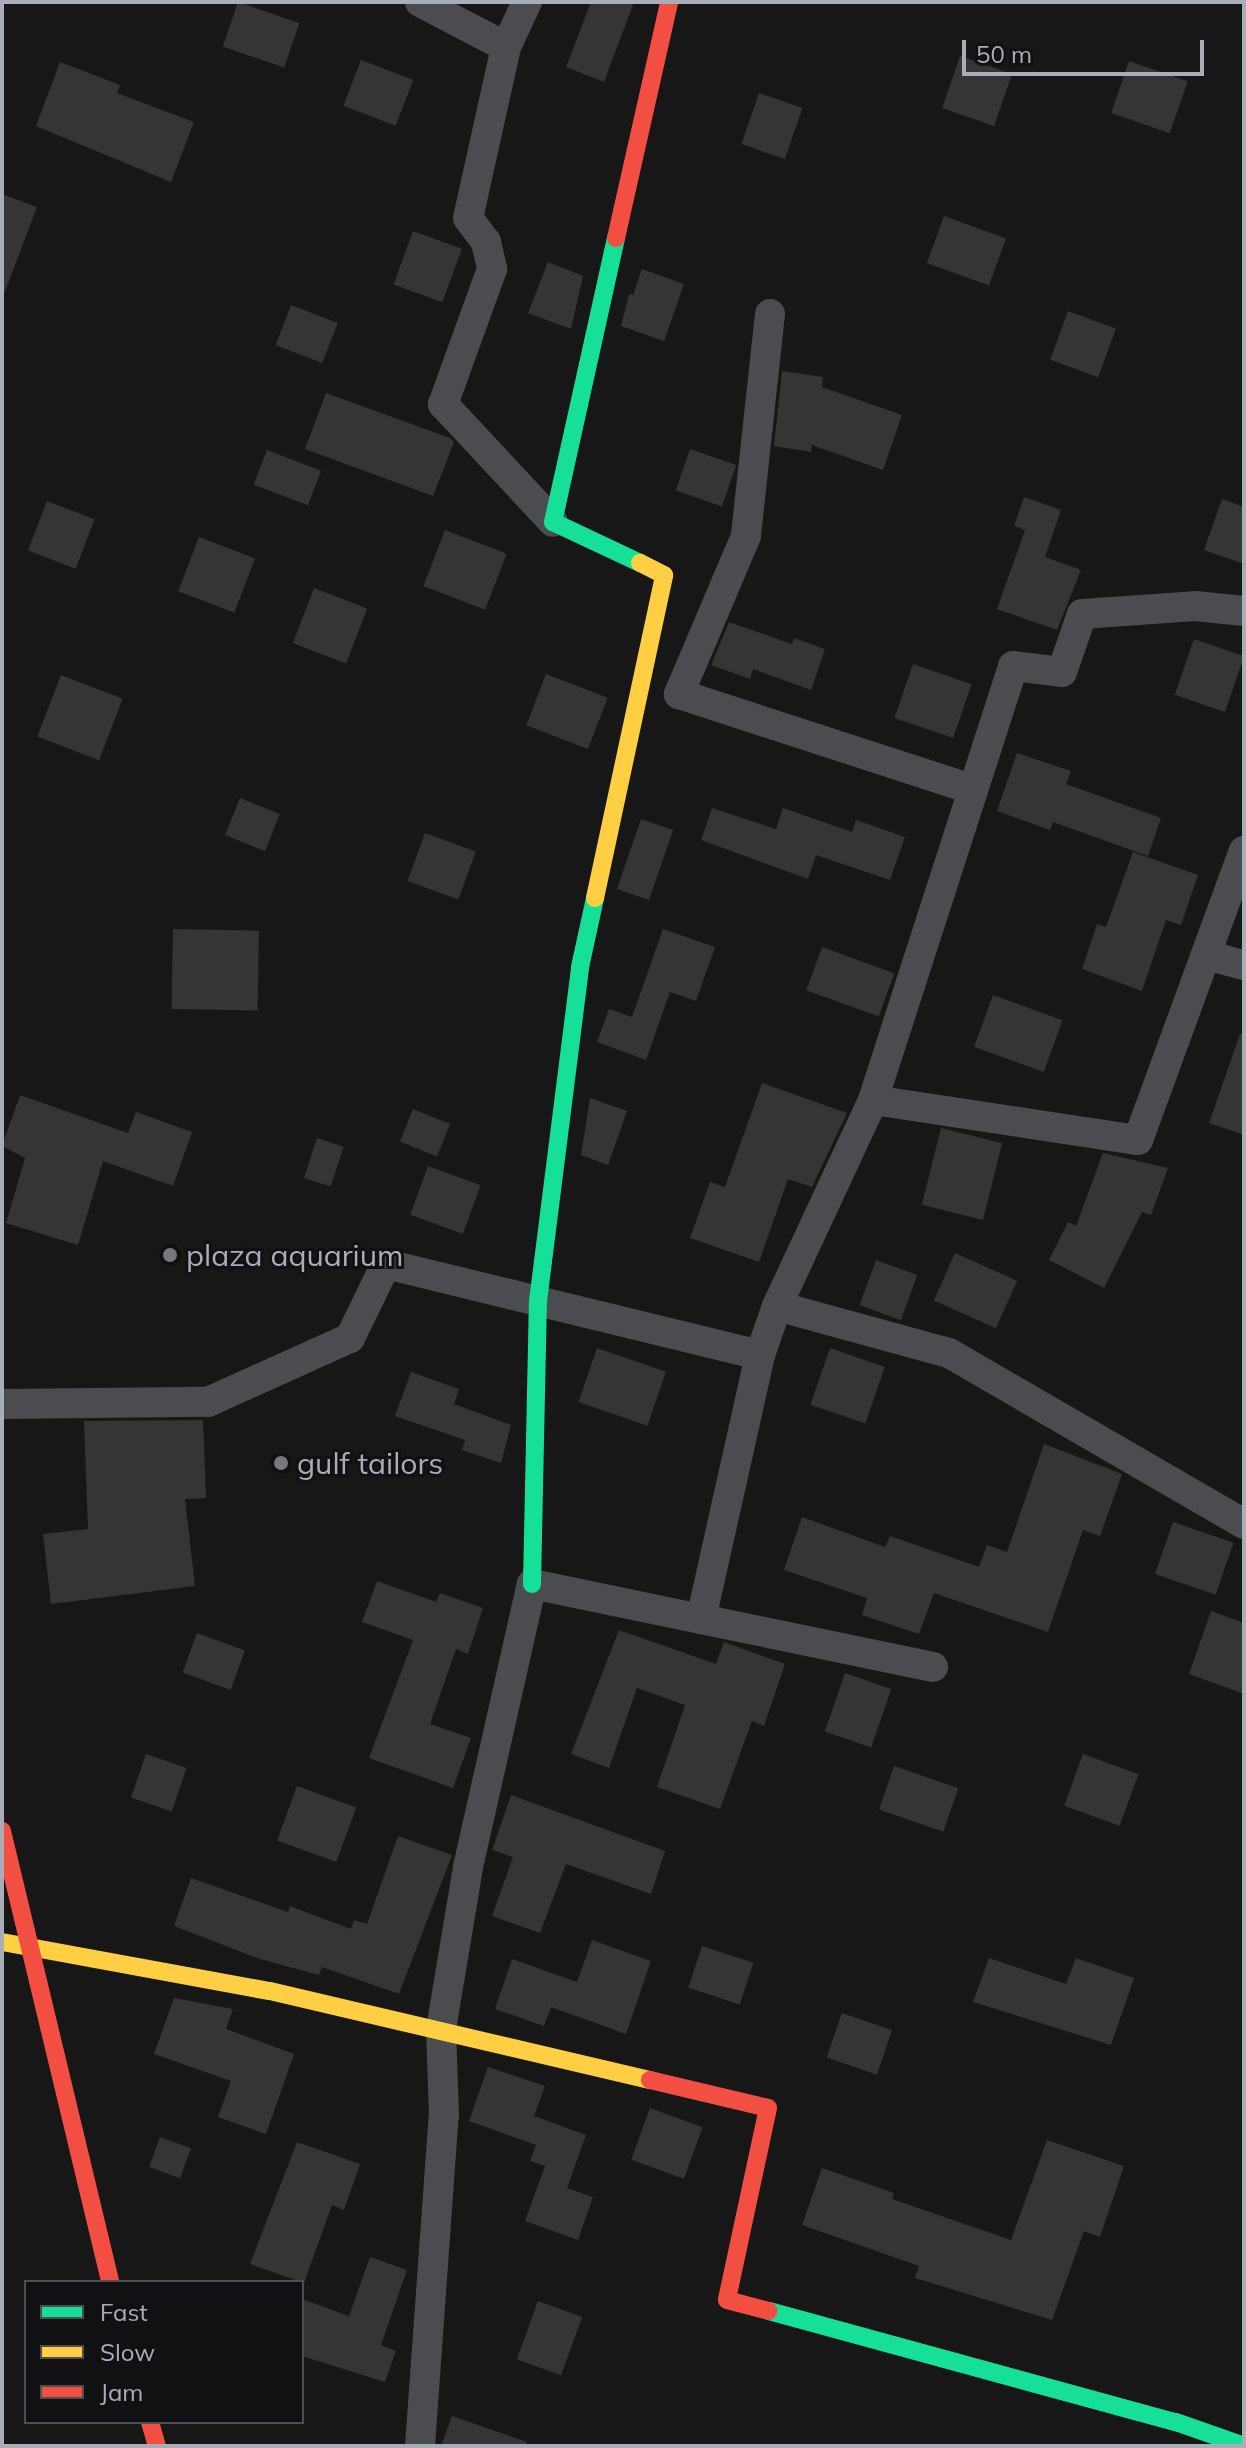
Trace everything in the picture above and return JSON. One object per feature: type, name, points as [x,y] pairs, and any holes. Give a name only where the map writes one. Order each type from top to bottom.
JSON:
[{"type":"main road","points":[[532,1584],[538,1301],[580,967],[664,575],[553,522],[669,2]]},
{"type":"main road","points":[[2,1831],[86,2198],[109,2280]]},
{"type":"main road","points":[[2,1942],[441,2029],[768,2108],[727,2300],[1176,2422],[1244,2446]]},
{"type":"main road","points":[[151,2424],[157,2446]]},
{"type":"street","points":[[420,2],[506,47]]},
{"type":"street","points":[[527,2],[506,47],[468,218],[486,242],[492,269],[443,404],[553,522]]},
{"type":"street","points":[[770,314],[746,536],[679,694],[971,789]]},
{"type":"street","points":[[701,1619],[760,1355],[777,1306],[873,1100],[1013,666],[1062,672],[1082,614],[1195,606],[1244,611]]},
{"type":"street","points":[[873,1100],[1138,1140],[1244,851]]},
{"type":"street","points":[[1206,955],[1244,965]]},
{"type":"street","points":[[2,1404],[208,1402],[350,1338],[386,1264],[760,1355]]},
{"type":"street","points":[[777,1306],[949,1353],[1244,1524]]},
{"type":"street","points":[[420,2446],[444,2115],[441,2029],[468,1867],[532,1584],[933,1667]]},
{"type":"building","points":[[238,2],[299,23],[284,68],[223,46]]},
{"type":"building","points":[[591,2],[634,2],[604,82],[566,67]]},
{"type":"building","points":[[960,56],[1012,74],[994,126],[942,108]]},
{"type":"building","points":[[361,60],[413,80],[396,126],[343,106]]},
{"type":"building","points":[[1129,61],[1188,81],[1170,133],[1111,113]]},
{"type":"building","points":[[60,62],[120,85],[117,93],[194,122],[171,182],[36,126]]},
{"type":"building","points":[[759,93],[802,108],[785,159],[741,144]]},
{"type":"building","points":[[2,194],[37,207],[4,294],[2,293]]},
{"type":"building","points":[[944,216],[1006,239],[989,286],[927,263]]},
{"type":"building","points":[[413,231],[462,249],[442,302],[394,285]]},
{"type":"building","points":[[548,262],[583,276],[571,329],[528,313]]},
{"type":"building","points":[[642,269],[684,284],[664,341],[621,326],[629,294],[633,295]]},
{"type":"building","points":[[291,305],[338,323],[322,363],[276,345]]},
{"type":"building","points":[[1068,311],[1116,328],[1098,377],[1050,360]]},
{"type":"building","points":[[782,371],[823,377],[822,387],[902,415],[883,470],[812,445],[811,452],[774,446]]},
{"type":"building","points":[[326,393],[450,438],[454,442],[433,496],[305,449]]},
{"type":"building","points":[[690,449],[736,465],[722,507],[676,491]]},
{"type":"building","points":[[267,450],[321,471],[308,505],[254,485]]},
{"type":"building","points":[[1024,497],[1061,510],[1045,557],[1081,570],[1057,630],[997,609],[1025,530],[1014,526]]},
{"type":"building","points":[[1222,499],[1244,507],[1244,564],[1204,550]]},
{"type":"building","points":[[47,501],[95,519],[76,569],[28,550]]},
{"type":"building","points":[[445,530],[507,554],[485,610],[423,586]]},
{"type":"building","points":[[199,537],[255,559],[234,613],[178,591]]},
{"type":"building","points":[[314,588],[367,608],[346,664],[293,643]]},
{"type":"building","points":[[729,622],[792,644],[794,638],[825,649],[811,690],[753,669],[750,679],[711,665]]},
{"type":"building","points":[[1194,639],[1244,656],[1225,712],[1175,695]]},
{"type":"building","points":[[913,664],[972,684],[953,738],[894,718]]},
{"type":"building","points":[[546,674],[608,698],[588,749],[526,725]]},
{"type":"building","points":[[61,675],[123,699],[99,760],[37,737]]},
{"type":"building","points":[[1017,753],[1071,771],[1066,784],[1161,818],[1148,856],[1053,822],[1050,830],[997,811]]},
{"type":"building","points":[[240,798],[280,814],[265,851],[225,835]]},
{"type":"building","points":[[712,808],[776,829],[783,808],[852,832],[856,820],[905,837],[890,880],[816,855],[808,879],[701,840]]},
{"type":"building","points":[[641,819],[673,830],[649,900],[617,889]]},
{"type":"building","points":[[425,833],[476,851],[458,899],[408,881]]},
{"type":"building","points":[[1133,852],[1198,875],[1181,925],[1166,920],[1142,991],[1082,969],[1097,924],[1106,927]]},
{"type":"building","points":[[173,929],[259,931],[258,1010],[172,1009]]},
{"type":"building","points":[[663,929],[715,947],[696,1001],[670,992],[646,1060],[597,1042],[609,1009],[632,1017]]},
{"type":"building","points":[[822,947],[894,973],[879,1017],[806,990]]},
{"type":"building","points":[[993,995],[1063,1020],[1044,1072],[974,1047]]},
{"type":"building","points":[[1240,1034],[1244,1035],[1244,1135],[1209,1123]]},
{"type":"building","points":[[762,1083],[847,1113],[812,1187],[788,1179],[759,1262],[690,1238],[710,1182],[725,1187]]},
{"type":"building","points":[[20,1095],[128,1133],[136,1112],[192,1132],[173,1186],[103,1161],[78,1245],[6,1223],[25,1158],[2,1146]]},
{"type":"building","points":[[590,1098],[627,1111],[608,1165],[581,1155]]},
{"type":"building","points":[[413,1109],[450,1124],[437,1156],[400,1141]]},
{"type":"building","points":[[941,1128],[1002,1143],[983,1220],[922,1205]]},
{"type":"building","points":[[317,1138],[344,1147],[331,1187],[304,1178]]},
{"type":"building","points":[[1103,1153],[1168,1168],[1151,1215],[1142,1212],[1104,1288],[1049,1260],[1068,1222],[1076,1226]]},
{"type":"building","points":[[428,1166],[481,1185],[463,1234],[410,1215]]},
{"type":"building","points":[[955,1253],[1017,1281],[996,1328],[934,1301]]},
{"type":"building","points":[[876,1260],[917,1275],[901,1320],[860,1305]]},
{"type":"building","points":[[597,1348],[666,1372],[647,1426],[578,1402]]},
{"type":"building","points":[[830,1348],[885,1367],[865,1424],[810,1405]]},
{"type":"building","points":[[411,1372],[459,1389],[454,1404],[511,1425],[501,1463],[462,1450],[465,1440],[395,1416]]},
{"type":"building","points":[[203,1420],[206,1498],[185,1499],[195,1586],[51,1604],[43,1534],[88,1529],[84,1421]]},
{"type":"building","points":[[1044,1444],[1122,1474],[1100,1536],[1083,1530],[1048,1632],[934,1593],[919,1634],[862,1615],[867,1598],[784,1570],[802,1517],[885,1547],[890,1536],[979,1567],[987,1545],[1007,1552]]},
{"type":"building","points":[[1173,1522],[1234,1543],[1216,1595],[1155,1574]]},
{"type":"building","points":[[377,1581],[436,1602],[440,1593],[483,1608],[468,1654],[456,1649],[430,1724],[471,1738],[453,1788],[369,1758],[413,1640],[362,1622]]},
{"type":"building","points":[[1211,1611],[1244,1623],[1244,1694],[1189,1674]]},
{"type":"building","points":[[619,1630],[716,1664],[724,1642],[785,1664],[764,1726],[752,1721],[720,1809],[657,1787],[685,1705],[637,1688],[609,1768],[571,1754]]},
{"type":"building","points":[[197,1633],[245,1650],[231,1690],[183,1672]]},
{"type":"building","points":[[845,1673],[891,1689],[871,1748],[825,1732]]},
{"type":"building","points":[[146,1754],[187,1768],[172,1811],[131,1797]]},
{"type":"building","points":[[1083,1754],[1138,1774],[1120,1826],[1064,1806]]},
{"type":"building","points":[[894,1766],[958,1788],[943,1832],[879,1809]]},
{"type":"building","points":[[297,1786],[356,1808],[336,1862],[277,1841]]},
{"type":"building","points":[[511,1795],[665,1851],[651,1894],[566,1864],[540,1933],[492,1916],[513,1857],[492,1850]]},
{"type":"building","points":[[398,1836],[452,1855],[399,1994],[322,1967],[319,1975],[260,1959],[174,1926],[191,1878],[288,1912],[290,1906],[351,1929],[354,1920],[367,1924]]},
{"type":"building","points":[[592,1940],[651,1961],[626,2034],[551,2007],[544,2026],[495,2009],[512,1959],[577,1982]]},
{"type":"building","points":[[702,1946],[753,1963],[740,2005],[688,1988]]},
{"type":"building","points":[[989,1958],[1066,1984],[1076,1958],[1134,1978],[1111,2045],[973,2002]]},
{"type":"building","points":[[174,1998],[233,2009],[226,2029],[294,2054],[266,2134],[218,2117],[231,2081],[154,2054]]},
{"type":"building","points":[[842,2013],[892,2030],[877,2075],[827,2057]]},
{"type":"building","points":[[488,2067],[545,2086],[534,2116],[586,2135],[567,2188],[593,2197],[578,2240],[525,2221],[545,2166],[530,2161],[536,2145],[469,2121]]},
{"type":"building","points":[[650,2108],[703,2127],[684,2179],[631,2160]]},
{"type":"building","points":[[160,2137],[191,2148],[180,2178],[149,2167]]},
{"type":"building","points":[[1047,2140],[1124,2166],[1100,2237],[1084,2231],[1052,2320],[915,2278],[919,2266],[802,2225],[822,2168],[894,2193],[892,2199],[1011,2240]]},
{"type":"building","points":[[297,2142],[360,2164],[344,2210],[332,2205],[304,2283],[304,2280],[295,2280],[250,2264]]},
{"type":"building","points":[[370,2257],[407,2270],[381,2345],[396,2351],[385,2382],[304,2357],[304,2300],[349,2316]]},
{"type":"building","points":[[538,2301],[582,2317],[561,2375],[517,2359]]},
{"type":"building","points":[[452,2416],[527,2442],[526,2446],[441,2446]]},
{"type":"traffic: fast","points":[[616,238],[553,522],[640,563]]},
{"type":"traffic: fast","points":[[532,1584],[538,1301],[580,967],[595,898]]},
{"type":"traffic: fast","points":[[769,2311],[1176,2422],[1244,2446]]},
{"type":"traffic: slow","points":[[595,898],[664,575],[640,563]]},
{"type":"traffic: slow","points":[[2,1942],[270,1991],[650,2080]]},
{"type":"traffic: jam","points":[[616,238],[669,2]]},
{"type":"traffic: jam","points":[[2,1831],[110,2280]]},
{"type":"traffic: jam","points":[[650,2080],[768,2108],[727,2300],[769,2311]]},
{"type":"traffic: jam","points":[[151,2424],[157,2446]]},
{"type":"place","name":"plaza aquarium","points":[[170,1255]]},
{"type":"place","name":"gulf tailors","points":[[281,1463]]}]
